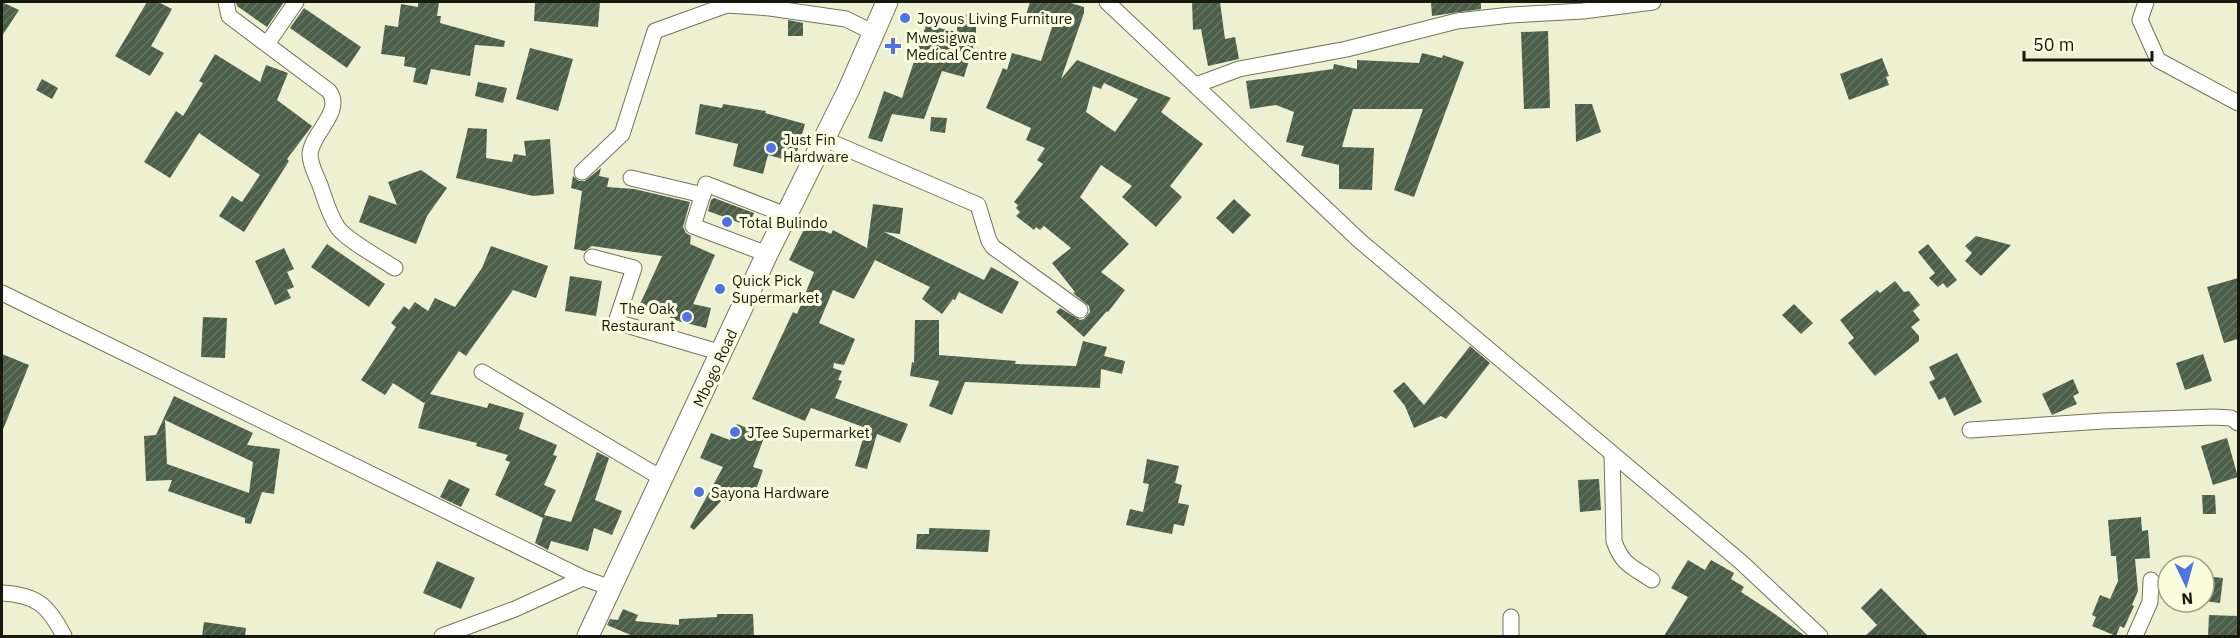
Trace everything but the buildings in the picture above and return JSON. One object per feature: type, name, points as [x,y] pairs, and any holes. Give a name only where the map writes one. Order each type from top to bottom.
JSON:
[{"type":"main road","name":"Mbogo Road","points":[[588,636],[767,254],[849,89],[887,2]]},
{"type":"street","points":[[226,2],[229,16],[329,91],[334,98],[329,116],[312,145],[311,163],[332,218],[340,230],[395,268]]},
{"type":"street","points":[[267,44],[296,2]]},
{"type":"street","points":[[1107,2],[1360,241],[1741,562],[1820,636]]},
{"type":"street","points":[[1196,85],[1239,69],[1347,49],[1457,21],[1583,11],[1653,2]]},
{"type":"street","points":[[2146,2],[2140,20],[2158,60],[2238,103]]},
{"type":"street","points":[[582,172],[622,134],[655,31],[727,5],[770,8],[846,19],[874,33]]},
{"type":"street","points":[[824,139],[978,205],[988,241],[993,247],[1080,309]]},
{"type":"street","points":[[631,178],[703,195]]},
{"type":"street","points":[[767,254],[693,226],[706,184],[786,215]]},
{"type":"street","points":[[592,257],[634,268],[616,322],[722,352]]},
{"type":"street","points":[[2,293],[583,578],[611,588]]},
{"type":"street","points":[[482,372],[663,479]]},
{"type":"street","points":[[1970,430],[2103,420],[2214,417],[2231,418],[2238,423]]},
{"type":"street","points":[[1612,454],[1614,541],[1624,562],[1653,580]]},
{"type":"street","points":[[442,636],[514,609],[583,578]]},
{"type":"street","points":[[2135,636],[2150,602],[2151,580]]},
{"type":"street","points":[[2,593],[22,594],[38,600],[47,609],[64,636]]},
{"type":"street","points":[[1511,616],[1511,636]]},
{"type":"place","name":"Joyous Living Furniture","points":[[905,18]]},
{"type":"place","name":"Mwesigwa Medical Centre","points":[[893,46]]},
{"type":"place","name":"Just Fin Hardware","points":[[771,148]]},
{"type":"place","name":"Total Bulindo","points":[[727,222]]},
{"type":"place","name":"Quick Pick Supermarket","points":[[720,289]]},
{"type":"place","name":"The Oak Restaurant","points":[[687,317]]},
{"type":"place","name":"JTee Supermarket","points":[[735,432]]},
{"type":"place","name":"Sayona Hardware","points":[[699,492]]}]
